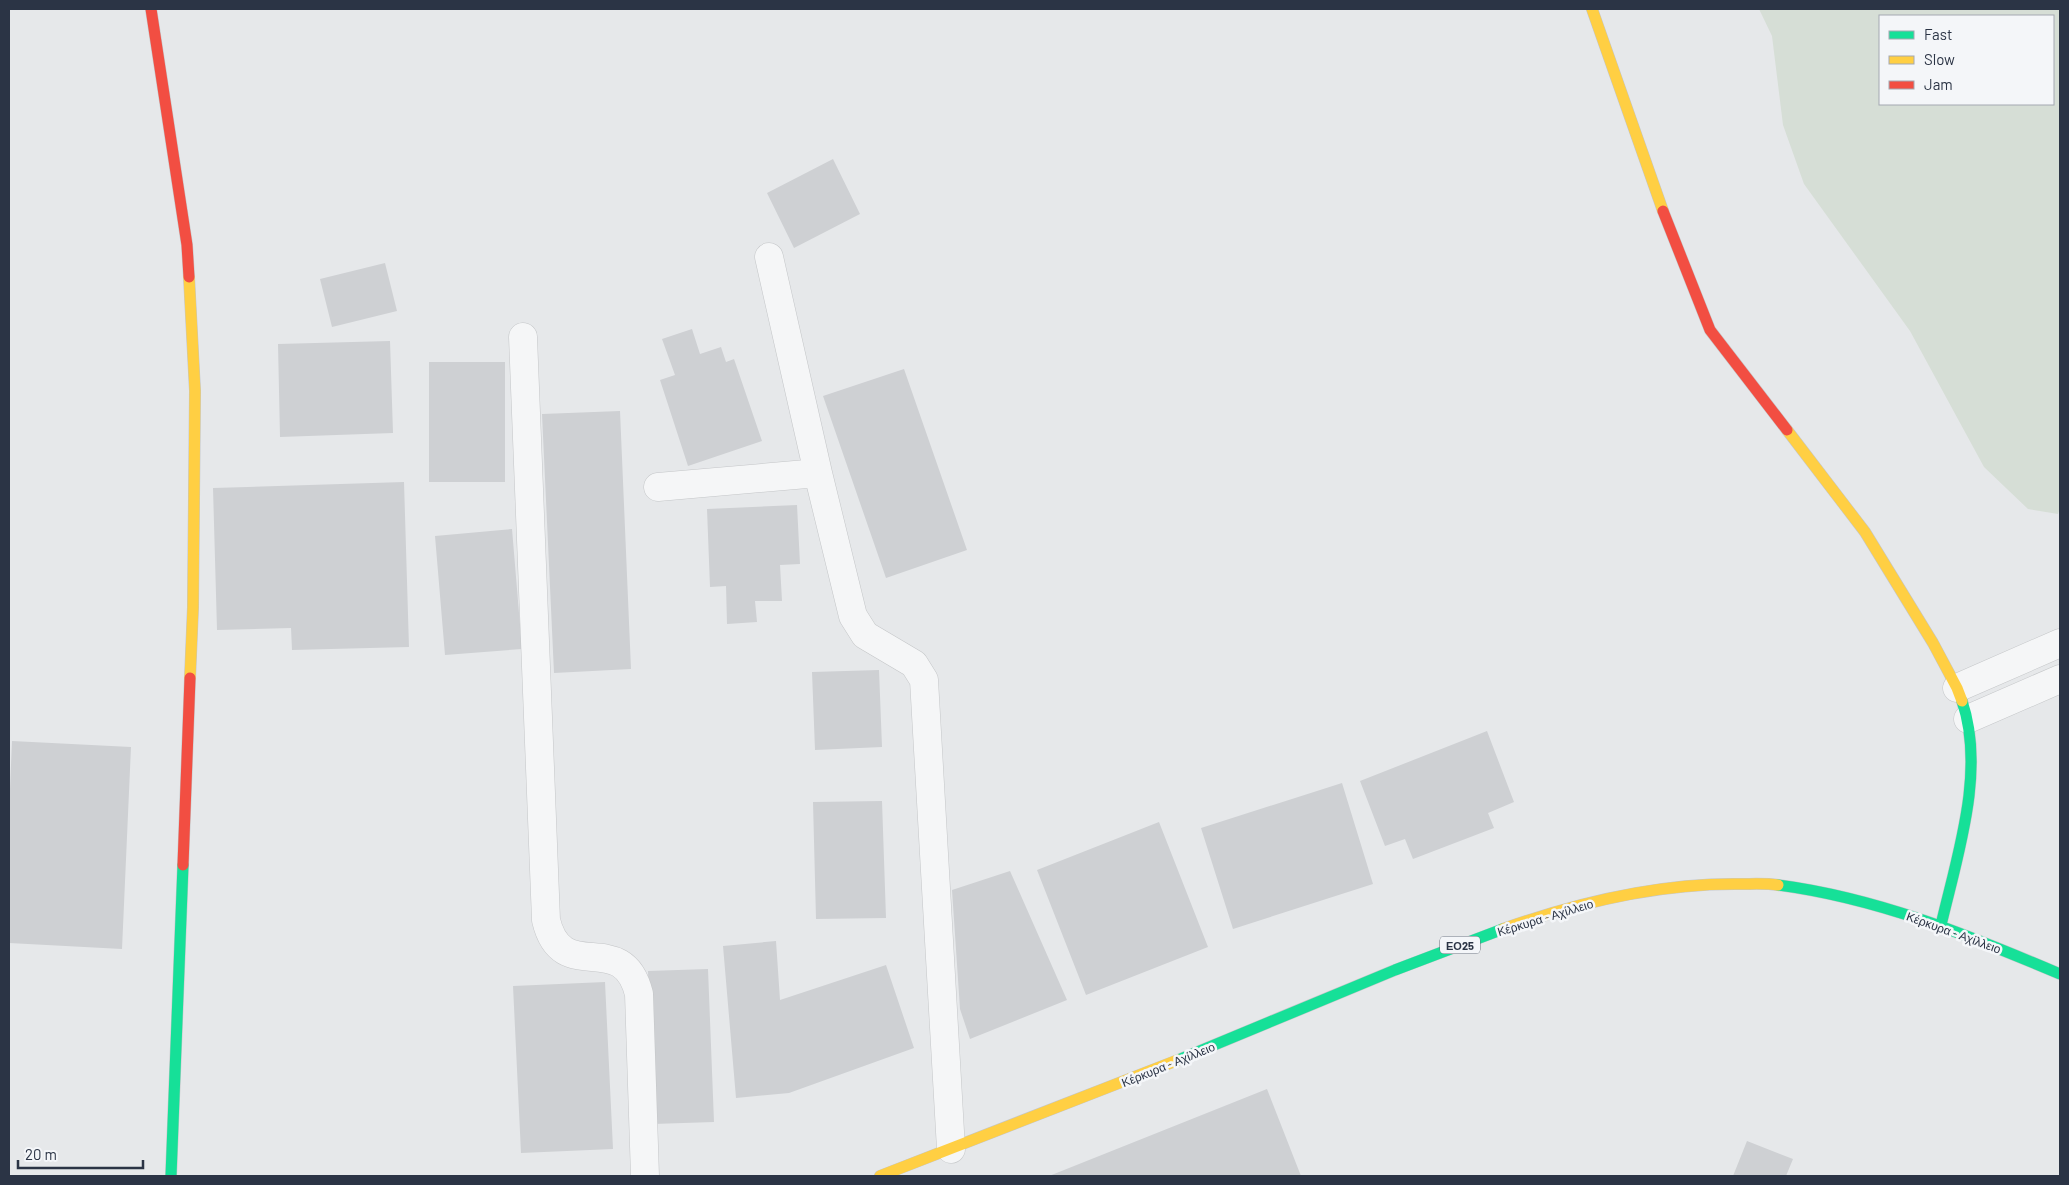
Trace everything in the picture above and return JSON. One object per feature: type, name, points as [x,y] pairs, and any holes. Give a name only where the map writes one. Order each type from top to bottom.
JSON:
[{"type":"street","points":[[151,9],[187,245],[195,391],[193,607],[171,1176]]},
{"type":"street","points":[[1592,9],[1659,202],[1710,330],[1865,532],[1933,642],[1958,688],[1968,719],[1971,770],[1965,823],[1941,925]]},
{"type":"street","points":[[769,257],[818,473],[856,623],[865,635],[914,664],[924,680],[951,1149]]},
{"type":"street","points":[[523,337],[546,920],[549,934],[556,945],[568,953],[616,961],[628,969],[635,981],[638,994],[645,1176]]},
{"type":"street","points":[[658,487],[818,473]]},
{"type":"street","points":[[1958,688],[2060,643]]},
{"type":"street","points":[[1968,719],[2060,679]]},
{"type":"street","name":"Κέρκυρα - Αχίλλειο","points":[[880,1176],[1156,1069],[1483,936],[1594,902],[1648,890],[1710,882],[1775,884],[1838,894],[1941,925],[2060,974]]},
{"type":"shaded area","points":[[1759,9],[2060,9],[2060,508],[2058,514],[2028,509],[1984,467],[1910,331],[1804,184],[1783,125],[1772,36]]},
{"type":"building","points":[[833,159],[860,214],[794,248],[767,193]]},
{"type":"building","points":[[385,263],[397,311],[332,327],[320,279]]},
{"type":"building","points":[[692,329],[700,354],[721,347],[726,362],[734,359],[762,441],[688,466],[660,380],[675,375],[662,339]]},
{"type":"building","points":[[390,341],[393,433],[280,437],[278,344]]},
{"type":"building","points":[[429,362],[505,362],[505,482],[429,482]]},
{"type":"building","points":[[904,369],[967,550],[886,578],[823,396]]},
{"type":"building","points":[[620,411],[631,669],[554,673],[542,414]]},
{"type":"building","points":[[404,482],[409,647],[292,650],[291,628],[217,630],[213,488]]},
{"type":"building","points":[[797,505],[800,564],[780,565],[782,601],[755,601],[757,622],[727,624],[726,586],[710,587],[707,509]]},
{"type":"building","points":[[512,529],[522,649],[445,655],[435,536]]},
{"type":"building","points":[[879,670],[882,747],[815,750],[812,672]]},
{"type":"building","points":[[1487,731],[1514,802],[1488,813],[1494,828],[1413,859],[1405,839],[1385,846],[1360,781]]},
{"type":"building","points":[[12,741],[131,747],[122,949],[9,943],[9,813]]},
{"type":"building","points":[[1342,783],[1373,884],[1233,929],[1201,828]]},
{"type":"building","points":[[882,801],[886,918],[816,919],[813,802]]},
{"type":"building","points":[[1159,822],[1208,947],[1086,995],[1037,870]]},
{"type":"building","points":[[1010,871],[1067,1000],[970,1039],[960,1009],[952,890]]},
{"type":"building","points":[[776,941],[780,1000],[886,965],[914,1048],[789,1093],[736,1098],[723,946]]},
{"type":"building","points":[[708,969],[714,1122],[653,1124],[648,971]]},
{"type":"building","points":[[605,982],[613,1149],[521,1153],[513,986]]},
{"type":"building","points":[[1267,1089],[1301,1176],[1049,1176]]},
{"type":"building","points":[[1747,1141],[1793,1159],[1786,1176],[1733,1176]]},
{"type":"traffic: fast","points":[[1941,925],[1961,842],[1970,784],[1969,728],[1962,701]]},
{"type":"traffic: fast","points":[[171,1176],[183,865]]},
{"type":"traffic: fast","points":[[1778,885],[1851,899],[1922,920],[1991,945],[2060,974]]},
{"type":"traffic: fast","points":[[1178,1060],[1395,970],[1503,929]]},
{"type":"traffic: slow","points":[[1592,9],[1663,211]]},
{"type":"traffic: slow","points":[[189,277],[195,391],[193,607],[190,678]]},
{"type":"traffic: slow","points":[[1787,430],[1865,532],[1933,643],[1962,701]]},
{"type":"traffic: slow","points":[[1503,929],[1561,910],[1649,891],[1710,885],[1778,885]]},
{"type":"traffic: slow","points":[[880,1176],[1178,1060]]},
{"type":"traffic: jam","points":[[151,9],[187,245],[189,277]]},
{"type":"traffic: jam","points":[[1663,211],[1710,330],[1787,430]]},
{"type":"traffic: jam","points":[[183,865],[190,678]]}]
